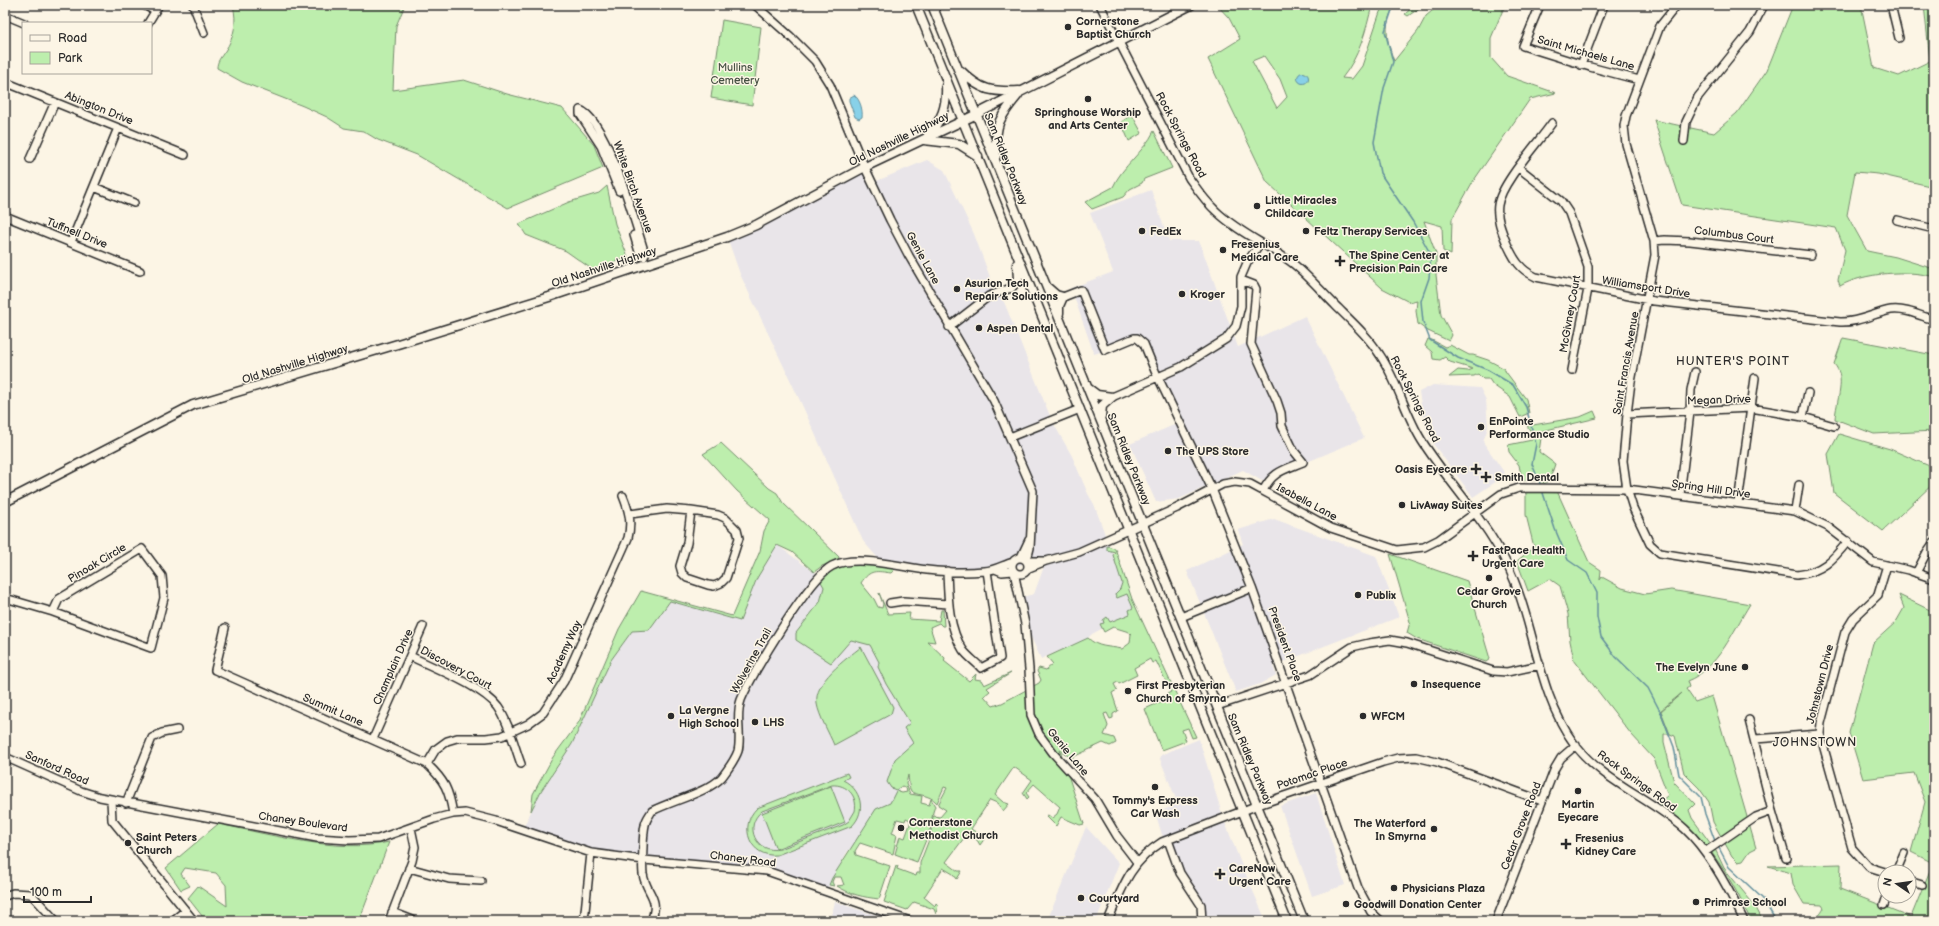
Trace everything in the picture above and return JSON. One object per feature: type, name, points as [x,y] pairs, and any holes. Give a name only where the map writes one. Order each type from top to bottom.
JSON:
[{"type":"main road","points":[[916,5],[1286,921]]},
{"type":"main road","name":"Sam Ridley Parkway","points":[[932,5],[1304,921]]},
{"type":"main road","name":"Old Nashville Highway","points":[[5,502],[193,405],[225,397],[540,300],[727,237],[756,225],[865,167],[977,114],[1119,40],[1191,5]]},
{"type":"main road","points":[[958,69],[972,83],[982,88],[996,92],[1022,91]]},
{"type":"main road","points":[[923,140],[937,126],[945,111],[946,80]]},
{"type":"main road","points":[[996,162],[995,135],[998,123],[1004,111],[1022,91]]},
{"type":"main road","points":[[923,140],[959,144],[978,156]]},
{"type":"main road","points":[[1011,288],[1018,279],[1019,269],[1014,246]]},
{"type":"main road","points":[[1011,288],[1023,286],[1032,293]]},
{"type":"main road","points":[[1046,286],[1053,294],[1062,297],[1059,306],[1059,316]]},
{"type":"main road","points":[[1088,387],[1097,395],[1112,397]]},
{"type":"main road","points":[[1102,421],[1102,406],[1112,397]]},
{"type":"street","points":[[144,5],[157,8],[149,22]]},
{"type":"street","points":[[193,5],[204,33]]},
{"type":"street","name":"Genie Lane","points":[[755,5],[790,36],[815,61],[830,85],[865,167],[909,256],[949,327],[994,401],[1033,495],[1030,548],[1018,591]]},
{"type":"street","name":"Rock Springs Road","points":[[1100,5],[1189,178],[1197,189],[1215,211],[1236,228],[1291,262],[1303,272],[1371,343],[1389,370],[1420,438],[1492,536],[1514,580],[1553,706],[1576,745],[1604,773],[1661,811],[1686,830],[1705,852],[1744,921]]},
{"type":"street","name":"Saint Michaels Lane","points":[[1540,5],[1523,46],[1639,80]]},
{"type":"street","points":[[1581,64],[1604,5]]},
{"type":"street","name":"Saint Francis Avenue","points":[[1677,5],[1660,26],[1626,116],[1624,135],[1654,241],[1655,262],[1631,382],[1627,414],[1623,461],[1627,489],[1633,508],[1646,536],[1655,550],[1665,555],[1797,575],[1812,572],[1827,565],[1834,560],[1848,541]]},
{"type":"street","points":[[1684,141],[1686,122],[1698,97],[1750,32],[1764,5]]},
{"type":"street","points":[[1891,5],[1899,38]]},
{"type":"street","points":[[5,15],[22,22]]},
{"type":"street","name":"Abington Drive","points":[[5,82],[185,155]]},
{"type":"street","points":[[30,159],[55,102]]},
{"type":"street","name":"White Birch Avenue","points":[[580,110],[584,111],[595,124],[606,142],[621,180],[645,254],[644,257]]},
{"type":"street","name":"Williamsport Drive","points":[[1552,123],[1506,186],[1500,198],[1498,210],[1501,228],[1512,254],[1523,271],[1536,278],[1648,300],[1840,322],[1856,321],[1891,310],[1903,311],[1934,320]]},
{"type":"street","points":[[71,242],[118,128]]},
{"type":"street","name":"McGivney Court","points":[[1519,168],[1561,201],[1569,214],[1588,266],[1588,289],[1572,370]]},
{"type":"street","points":[[94,186],[134,202]]},
{"type":"street","name":"Tuffnell Drive","points":[[5,216],[140,271]]},
{"type":"street","points":[[1897,220],[1934,229]]},
{"type":"street","name":"Columbus Court","points":[[1654,241],[1690,241],[1811,255]]},
{"type":"street","points":[[1112,397],[1181,367],[1226,339],[1236,326],[1241,306],[1241,280],[1247,263],[1260,243]]},
{"type":"street","points":[[1241,280],[1254,285],[1256,289],[1251,344],[1279,407],[1282,426],[1294,451],[1303,462],[1275,474],[1270,478],[1263,490]]},
{"type":"street","points":[[949,327],[989,296],[1011,288]]},
{"type":"street","points":[[1062,297],[1081,290],[1105,350],[1134,338],[1142,340],[1160,377]]},
{"type":"street","points":[[1680,495],[1690,412],[1691,390],[1695,372]]},
{"type":"street","name":"President Place","points":[[1160,377],[1212,489],[1252,588],[1287,682],[1358,888],[1371,912],[1381,921]]},
{"type":"street","points":[[1738,503],[1755,378]]},
{"type":"street","points":[[1803,417],[1808,393]]},
{"type":"street","name":"Megan Drive","points":[[1627,414],[1751,408],[1803,417],[1834,426]]},
{"type":"street","points":[[1010,437],[1080,409]]},
{"type":"street","name":"Isabella Lane","points":[[1129,530],[1184,505],[1223,484],[1235,482],[1250,484],[1263,490],[1331,528],[1397,550],[1424,547],[1438,540],[1475,513]]},
{"type":"street","points":[[1795,511],[1799,485]]},
{"type":"street","name":"Spring Hill Drive","points":[[1475,513],[1508,490],[1536,488],[1627,489],[1795,511],[1812,518],[1848,541],[1873,562],[1916,572],[1934,579]]},
{"type":"street","name":"Academy Way","points":[[427,764],[436,749],[447,741],[457,738],[486,738],[510,733],[528,724],[543,713],[558,692],[628,538],[631,527],[630,514],[623,496]]},
{"type":"street","points":[[630,514],[668,509],[691,511],[718,515],[725,518],[736,530],[739,538],[726,578],[721,584],[714,586],[708,585],[686,578],[682,573],[680,566],[687,543],[691,511]]},
{"type":"street","points":[[1026,564],[1046,561],[1079,552],[1129,530]]},
{"type":"street","points":[[1916,572],[1934,542]]},
{"type":"street","name":"Pinoak Circle","points":[[142,549],[162,576],[164,598],[151,648],[53,612],[59,599],[142,549]]},
{"type":"street","name":"Wolverine Trail","points":[[651,921],[655,905],[653,894],[643,874],[644,826],[652,811],[703,789],[721,778],[733,761],[738,751],[738,713],[741,700],[773,642],[817,578],[829,567],[841,562],[870,562],[929,570],[987,571],[1013,562],[1026,564],[1020,574],[1014,571],[1002,572],[995,569]]},
{"type":"street","name":"Genie Lane","points":[[1013,562],[1030,669],[1031,716],[1039,734],[1053,753],[1095,799],[1117,836],[1137,862]]},
{"type":"street","name":"Johnstown Drive","points":[[1877,870],[1869,867],[1852,848],[1820,734],[1821,724],[1845,632],[1853,619],[1878,595],[1887,565]]},
{"type":"street","points":[[947,570],[948,604],[956,636],[964,651],[981,668],[1000,658],[987,571]]},
{"type":"street","points":[[1181,618],[1252,588]]},
{"type":"street","points":[[5,598],[53,612]]},
{"type":"street","points":[[890,604],[902,601],[948,604]]},
{"type":"street","name":"Champlain Drive","points":[[373,739],[423,626]]},
{"type":"street","name":"Summit Lane","points":[[225,628],[215,670],[427,764],[444,780],[450,794],[454,814]]},
{"type":"street","points":[[1217,706],[1310,675],[1352,647],[1390,640],[1407,643],[1493,671],[1507,672],[1540,664]]},
{"type":"street","name":"Discovery Court","points":[[410,656],[478,690],[490,698],[498,708],[510,733],[521,764]]},
{"type":"street","points":[[1749,720],[1784,857]]},
{"type":"street","points":[[126,803],[152,738],[162,733],[177,730]]},
{"type":"street","points":[[1754,739],[1820,734]]},
{"type":"street","name":"Cedar Grove Road","points":[[1496,921],[1542,801],[1561,758],[1576,745]]},
{"type":"street","name":"Sanford Road","points":[[5,757],[81,792],[100,797]]},
{"type":"street","name":"Potomac Place","points":[[1108,921],[1128,875],[1137,862],[1152,848],[1168,840],[1258,805],[1383,762],[1398,758],[1416,757],[1437,762],[1542,801]]},
{"type":"street","name":"Chaney Boulevard","points":[[100,797],[317,838],[340,840],[378,839],[454,814],[478,815],[591,853],[614,857]]},
{"type":"street","points":[[111,800],[112,820],[194,921]]},
{"type":"street","points":[[1705,852],[1756,817],[1772,811]]},
{"type":"street","points":[[389,921],[410,868],[414,847],[411,828]]},
{"type":"street","points":[[1168,840],[1180,872],[1200,905],[1202,921]]},
{"type":"street","points":[[584,921],[591,853]]},
{"type":"street","points":[[1899,864],[1904,853]]},
{"type":"street","name":"Chaney Road","points":[[614,857],[767,871],[910,921]]},
{"type":"street","points":[[410,868],[450,879],[481,881]]},
{"type":"street","points":[[1917,883],[1922,885]]},
{"type":"street","points":[[5,896],[12,893],[31,894],[56,921]]},
{"type":"street","points":[[172,921],[185,911]]},
{"type":"street","points":[[392,912],[415,921]]},
{"type":"shaded area","points":[[927,160],[944,170],[974,234],[991,280],[1004,302],[1052,421],[1072,456],[1088,494],[1094,504],[1107,540],[1137,610],[1092,634],[1088,638],[1041,659],[1027,628],[1022,597],[1034,594],[1046,561],[1028,561],[1020,565],[983,572],[883,564],[863,541],[803,407],[740,274],[727,237],[865,167],[872,183]]},
{"type":"shaded area","points":[[1151,190],[1169,241],[1199,241],[1238,347],[1305,316],[1364,438],[1262,481],[1243,470],[1179,499],[1156,502],[1130,444],[1183,421],[1144,339],[1094,354],[1071,288],[1113,272],[1090,213]]},
{"type":"shaded area","points":[[1433,385],[1480,388],[1486,400],[1488,427],[1483,442],[1506,475],[1473,497],[1431,441],[1424,422],[1419,392]]},
{"type":"shaded area","points":[[1274,519],[1376,556],[1399,617],[1273,666],[1276,675],[1260,684],[1236,692],[1187,571],[1243,544],[1238,530]]},
{"type":"shaded area","name":"LHS","points":[[777,545],[814,572],[829,578],[941,687],[895,800],[847,852],[826,891],[786,876],[614,857],[522,830],[541,791],[572,744],[611,660],[632,631],[649,630],[670,601],[740,621],[757,578]]},
{"type":"shaded area","points":[[1199,739],[1223,817],[1266,921],[1202,921],[1202,911],[1188,886],[1168,840],[1162,835],[1156,815],[1161,811],[1178,804],[1160,759],[1161,755]]},
{"type":"shaded area","points":[[1316,793],[1345,885],[1312,896],[1280,806]]},
{"type":"shaded area","points":[[1086,827],[1119,863],[1096,921],[1047,921]]},
{"type":"shaded area","points":[[835,902],[894,921],[830,921]]},
{"type":"green space","points":[[233,5],[405,5],[396,26],[393,90],[464,80],[507,94],[562,108],[594,145],[603,168],[508,208],[417,155],[378,140],[363,131],[344,128],[327,117],[242,82],[217,68],[218,61],[233,34],[235,17]]},
{"type":"green space","points":[[1217,5],[1372,5],[1357,53],[1342,78],[1352,79],[1362,66],[1380,12],[1385,5],[1396,5],[1387,25],[1389,47],[1394,61],[1418,31],[1426,16],[1439,5],[1505,5],[1491,38],[1491,58],[1507,76],[1556,93],[1530,99],[1472,183],[1452,219],[1451,255],[1443,251],[1442,226],[1424,221],[1436,254],[1436,275],[1441,315],[1452,335],[1449,341],[1426,330],[1418,324],[1416,311],[1417,300],[1409,302],[1382,288],[1267,182],[1208,59],[1240,39],[1229,18]],"holes":[[[1264,56],[1280,79],[1287,97],[1277,108],[1252,61]]]},
{"type":"green space","points":[[1415,5],[1424,5],[1408,16],[1405,14]]},
{"type":"green space","points":[[1793,5],[1861,5],[1874,68],[1899,76],[1930,61],[1924,5],[1934,5],[1934,187],[1878,174],[1855,172],[1847,215],[1867,251],[1896,257],[1934,269],[1934,277],[1912,273],[1873,275],[1840,286],[1838,280],[1845,250],[1836,228],[1682,205],[1654,120],[1714,133],[1737,113],[1767,70]]},
{"type":"green space","name":"Mullins Cemetery","points":[[722,20],[761,27],[752,105],[711,98]]},
{"type":"green space","points":[[1132,115],[1142,133],[1129,141],[1121,122]]},
{"type":"green space","points":[[1154,131],[1172,168],[1144,179],[1142,183],[1130,189],[1123,197],[1092,209],[1085,202],[1113,187],[1122,172],[1145,146]]},
{"type":"green space","points":[[607,186],[615,224],[628,257],[593,270],[566,251],[526,235],[519,224],[569,202],[599,193]]},
{"type":"green space","points":[[1843,338],[1934,355],[1934,431],[1874,434],[1835,419],[1840,390],[1840,376],[1834,364]]},
{"type":"green space","points":[[1428,339],[1445,347],[1450,345],[1469,355],[1488,360],[1503,368],[1526,399],[1529,413],[1520,417],[1510,397],[1493,385],[1489,379],[1483,379],[1478,374],[1474,376],[1449,377],[1458,370],[1468,371],[1473,369],[1450,362],[1445,357],[1440,360],[1433,359],[1432,352],[1425,346]]},
{"type":"green space","points":[[1594,411],[1597,418],[1542,431],[1539,452],[1555,464],[1550,479],[1545,483],[1534,480],[1522,480],[1519,465],[1509,452],[1508,445],[1532,440],[1532,433],[1527,426],[1580,417]]},
{"type":"green space","points":[[1839,434],[1890,449],[1934,468],[1934,483],[1883,531],[1834,493],[1828,454]]},
{"type":"green space","points":[[721,443],[769,488],[777,493],[783,503],[839,557],[838,560],[822,566],[814,572],[792,552],[777,545],[757,578],[740,621],[670,601],[649,630],[632,631],[611,660],[572,744],[541,791],[531,811],[533,794],[553,757],[579,722],[619,629],[641,591],[732,616],[760,551],[764,531],[770,520],[737,491],[703,454]]},
{"type":"green space","points":[[1557,491],[1589,562],[1601,570],[1600,580],[1602,577],[1622,588],[1645,594],[1671,590],[1750,604],[1724,648],[1708,668],[1687,681],[1689,687],[1686,689],[1695,702],[1712,696],[1756,848],[1750,851],[1743,861],[1738,862],[1732,856],[1713,822],[1709,802],[1699,788],[1684,773],[1675,736],[1670,734],[1661,711],[1682,693],[1660,711],[1669,734],[1664,734],[1664,742],[1674,782],[1695,804],[1689,810],[1692,818],[1716,851],[1724,868],[1755,906],[1763,921],[1751,921],[1734,886],[1702,840],[1675,814],[1659,803],[1668,795],[1654,759],[1631,734],[1574,660],[1570,641],[1568,614],[1560,586],[1550,579],[1528,591],[1517,561],[1534,547],[1526,515],[1526,492]]},
{"type":"green space","points":[[1107,546],[1114,548],[1116,551],[1132,599],[1196,737],[1192,738],[1188,728],[1182,730],[1186,741],[1162,750],[1161,749],[1145,709],[1169,698],[1167,694],[1171,692],[1156,661],[1152,663],[1150,659],[1134,668],[1137,675],[1119,684],[1118,682],[1114,684],[1117,690],[1112,693],[1118,711],[1113,714],[1113,718],[1110,719],[1107,713],[1104,714],[1108,726],[1104,735],[1114,738],[1116,743],[1110,746],[1103,743],[1071,758],[1060,750],[1084,824],[1080,825],[1061,817],[1056,826],[1046,816],[1048,815],[1052,818],[1057,814],[1060,807],[1034,784],[1026,793],[1029,797],[1027,799],[1023,793],[1032,780],[1014,767],[995,795],[1003,802],[1009,804],[1003,811],[997,803],[990,800],[971,829],[985,838],[980,845],[977,840],[967,834],[946,862],[958,871],[962,871],[957,879],[953,874],[943,868],[924,897],[935,906],[936,903],[938,905],[936,914],[934,909],[914,902],[907,910],[884,902],[896,866],[898,866],[897,869],[916,876],[917,873],[920,873],[920,863],[930,837],[933,816],[940,817],[946,810],[938,805],[947,788],[944,787],[937,803],[934,800],[926,796],[913,793],[910,789],[908,775],[906,784],[910,794],[922,796],[921,803],[929,805],[931,799],[935,806],[930,830],[917,862],[895,854],[900,836],[905,838],[910,824],[910,820],[906,818],[905,821],[897,819],[892,833],[897,835],[893,854],[860,843],[855,851],[856,855],[890,866],[879,899],[847,892],[837,886],[844,885],[841,877],[834,877],[832,882],[834,886],[829,885],[876,809],[890,803],[896,791],[902,793],[907,792],[906,788],[902,786],[896,790],[891,788],[887,782],[895,759],[913,743],[904,728],[910,723],[886,684],[878,667],[879,662],[870,645],[851,640],[831,663],[796,640],[796,633],[820,602],[824,587],[820,580],[832,570],[847,565],[863,565],[895,569],[891,573],[870,573],[861,583],[874,599],[878,607],[882,608],[883,604],[879,593],[888,614],[910,613],[909,619],[939,621],[941,610],[943,610],[944,626],[939,623],[930,627],[935,642],[927,641],[945,658],[944,661],[969,681],[976,674],[975,679],[981,680],[984,685],[1011,673],[987,688],[990,691],[984,696],[993,706],[1002,703],[1039,683],[1041,680],[1037,671],[1039,668],[1046,670],[1053,664],[1047,657],[1088,638],[1096,644],[1122,649],[1130,643],[1131,634],[1129,632],[1113,627],[1104,632],[1100,624],[1104,623],[1103,620],[1107,617],[1110,622],[1130,614],[1129,610],[1133,608],[1127,594],[1117,598],[1115,594],[1120,589],[1122,583],[1113,555],[1115,552],[1107,550]]},
{"type":"green space","points":[[1390,554],[1467,581],[1490,659],[1486,662],[1417,639],[1407,633],[1410,622]]},
{"type":"green space","points":[[1899,595],[1934,612],[1934,921],[1801,921],[1801,919],[1805,918],[1817,917],[1824,908],[1822,905],[1804,904],[1793,885],[1791,873],[1768,866],[1841,864],[1840,889],[1911,917],[1933,863],[1911,852],[1925,802],[1914,773],[1863,779],[1849,733],[1873,643],[1896,622],[1904,608]]},
{"type":"green space","points":[[861,647],[893,707],[891,714],[834,745],[820,714],[817,704],[817,696],[825,679]]},
{"type":"green space","points":[[847,773],[849,777],[843,780],[854,789],[860,801],[859,814],[857,820],[852,826],[777,855],[768,855],[760,851],[754,846],[750,839],[748,823],[751,815],[757,808]],"holes":[[[832,785],[837,785],[847,789],[855,800],[855,811],[849,821],[843,825],[780,849],[764,847],[755,838],[753,824],[756,817],[762,811]]]},
{"type":"green space","points":[[831,786],[845,822],[776,849],[762,813]]},
{"type":"green space","points":[[218,824],[281,837],[326,844],[348,846],[389,842],[359,921],[206,921],[188,898],[198,886],[227,906],[226,885],[216,873],[185,868],[181,874],[190,886],[181,890],[166,868]]},
{"type":"water","points":[[1301,73],[1305,73],[1307,74],[1307,82],[1301,83],[1298,80],[1298,76]]},
{"type":"water","points":[[854,95],[858,99],[861,108],[862,117],[859,119],[855,117],[849,101],[849,98]]},
{"type":"waterway","points":[[1396,5],[1392,10],[1385,31],[1393,62],[1384,88],[1374,142],[1380,173],[1413,222],[1431,255],[1429,278],[1421,301],[1423,322],[1430,340],[1458,358],[1488,370],[1513,385],[1526,407],[1536,444],[1532,464],[1541,486]]},
{"type":"waterway","points":[[1542,490],[1555,529],[1568,560],[1587,573],[1597,593],[1597,617],[1601,637],[1616,657],[1648,688],[1661,713],[1674,747],[1679,775],[1701,797],[1705,814],[1715,841]]},
{"type":"waterway","points":[[1718,846],[1729,867],[1763,899],[1776,921]]},
{"type":"place","name":"Cornerstone Baptist Church","points":[[1068,27]]},
{"type":"place","name":"Springhouse Worship and Arts Center","points":[[1088,99]]},
{"type":"place","name":"Little Miracles Childcare","points":[[1257,206]]},
{"type":"place","name":"FedEx","points":[[1142,231]]},
{"type":"place","name":"Feltz Therapy Services","points":[[1306,231]]},
{"type":"place","name":"Fresenius Medical Care","points":[[1223,250]]},
{"type":"place","name":"The Spine Center at Precision Pain Care","points":[[1340,261]]},
{"type":"place","name":"Asurion Tech Repair & Solutions","points":[[957,289]]},
{"type":"place","name":"Kroger","points":[[1182,294]]},
{"type":"place","name":"Aspen Dental","points":[[979,328]]},
{"type":"place","name":"EnPointe Performance Studio","points":[[1481,427]]},
{"type":"place","name":"The UPS Store","points":[[1168,451]]},
{"type":"place","name":"Oasis Eyecare","points":[[1476,469]]},
{"type":"place","name":"Smith Dental","points":[[1486,477]]},
{"type":"place","name":"LivAway Suites","points":[[1402,505]]},
{"type":"place","name":"FastPace Health Urgent Care","points":[[1473,556]]},
{"type":"place","name":"Cedar Grove Church","points":[[1489,578]]},
{"type":"place","name":"Publix","points":[[1358,595]]},
{"type":"place","name":"The Evelyn June","points":[[1745,667]]},
{"type":"place","name":"Insequence","points":[[1414,684]]},
{"type":"place","name":"First Presbyterian Church of Smyrna","points":[[1128,691]]},
{"type":"place","name":"La Vergne High School","points":[[671,716]]},
{"type":"place","name":"WFCM","points":[[1363,716]]},
{"type":"place","name":"LHS","points":[[755,722]]},
{"type":"place","name":"Tommy's Express Car Wash","points":[[1155,787]]},
{"type":"place","name":"Martin Eyecare","points":[[1578,791]]},
{"type":"place","name":"Cornerstone Methodist Church","points":[[901,828]]},
{"type":"place","name":"The Waterford In Smyrna","points":[[1434,829]]},
{"type":"place","name":"Saint Peters Church","points":[[128,843]]},
{"type":"place","name":"Fresenius Kidney Care","points":[[1566,844]]},
{"type":"place","name":"CareNow Urgent Care","points":[[1220,874]]},
{"type":"place","name":"Physicians Plaza","points":[[1394,888]]},
{"type":"place","name":"Courtyard","points":[[1081,898]]},
{"type":"place","name":"Primrose School","points":[[1696,902]]},
{"type":"place","name":"Goodwill Donation Center","points":[[1346,904]]},
{"type":"district","name":"HUNTER'S POINT","points":[[1733,361]]},
{"type":"district","name":"JOHNSTOWN","points":[[1815,742]]}]
